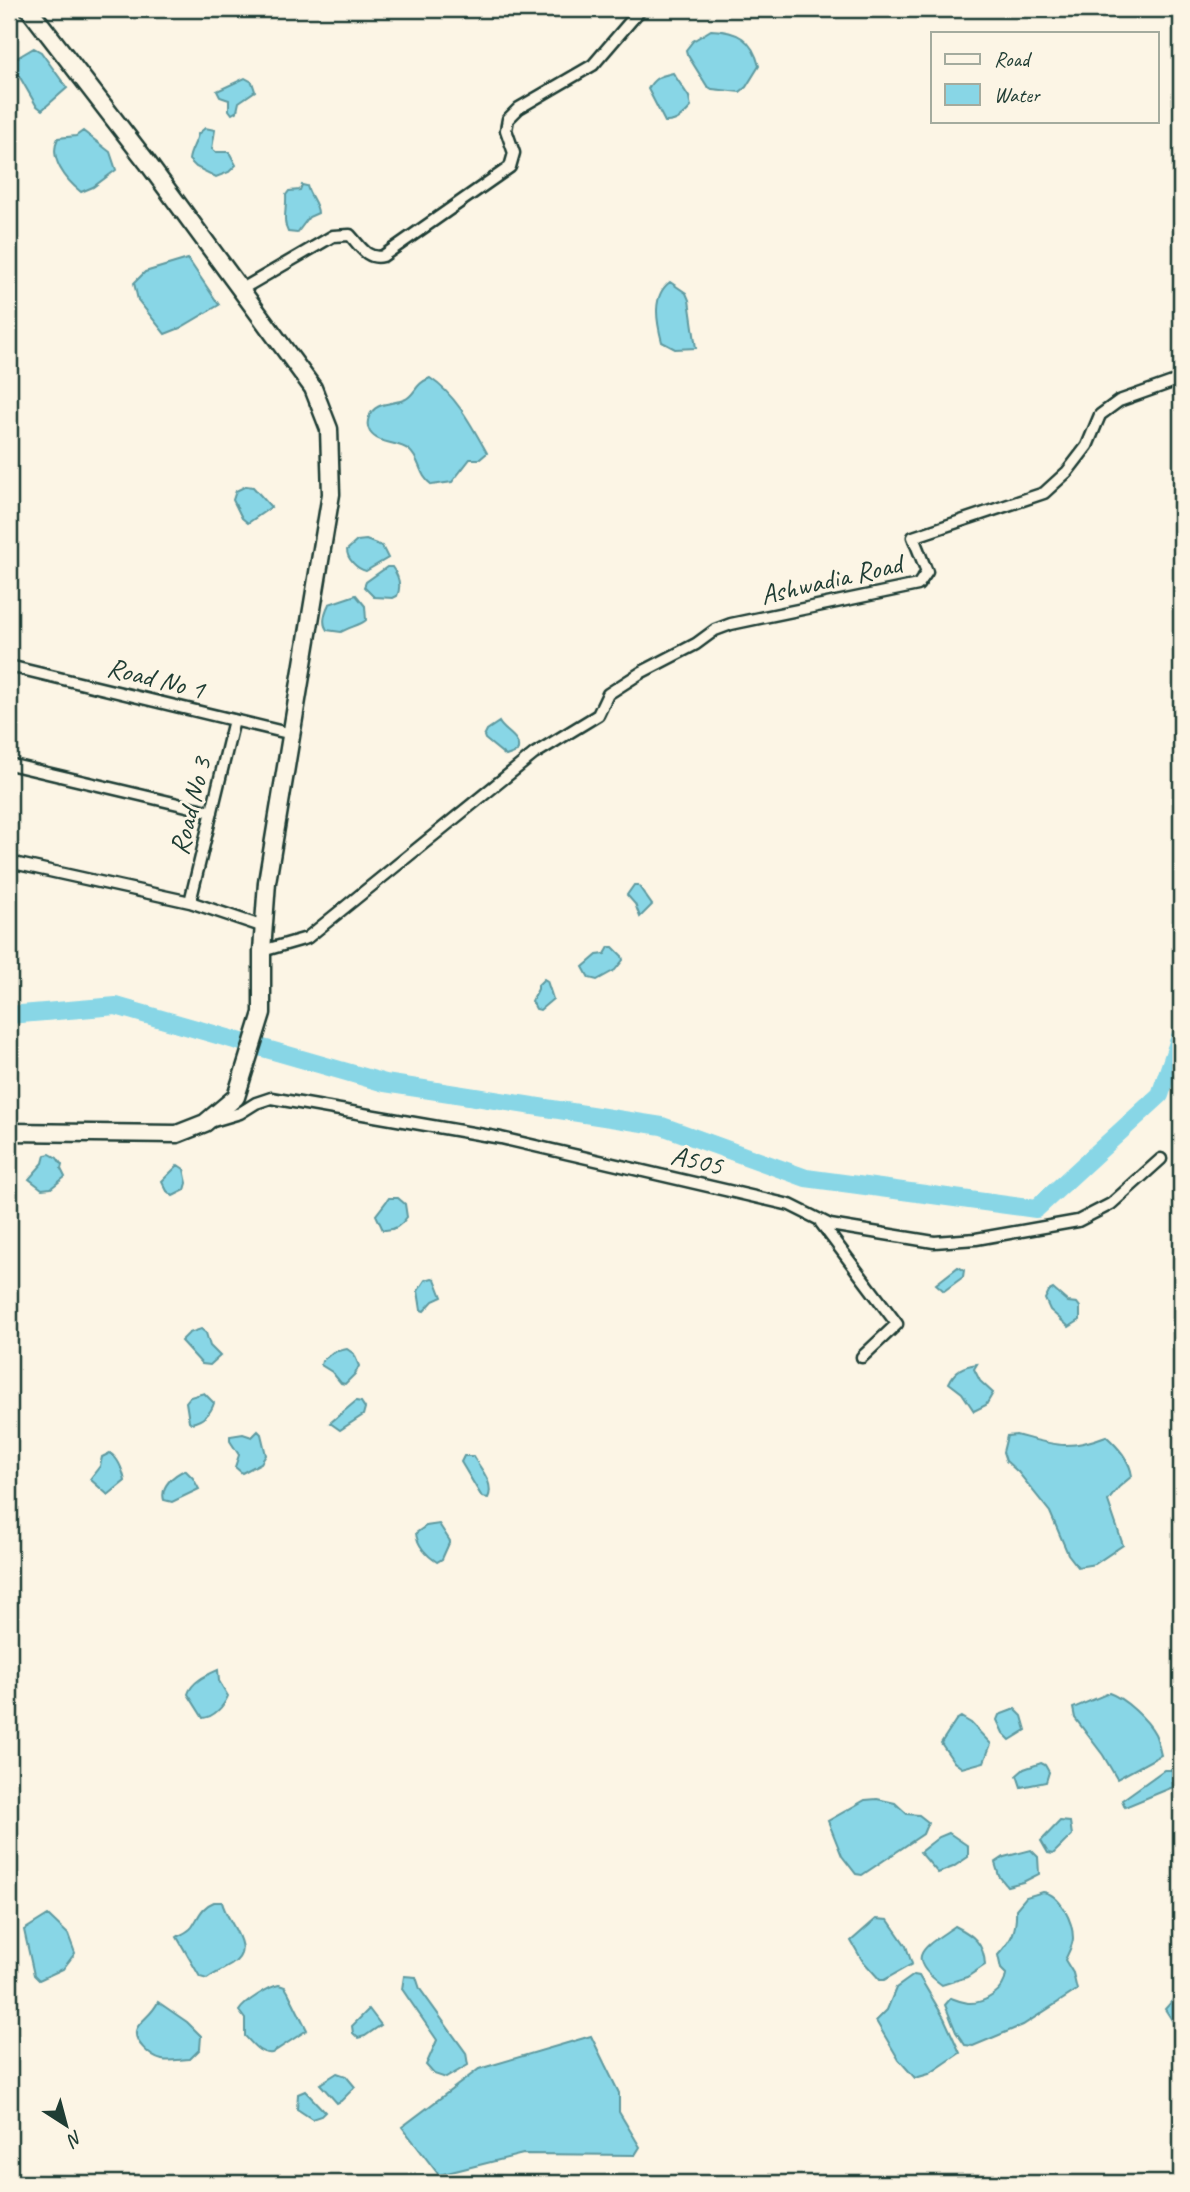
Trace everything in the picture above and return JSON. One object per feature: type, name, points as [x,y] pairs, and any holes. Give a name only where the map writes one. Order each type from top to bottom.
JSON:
[{"type":"main road","points":[[9,1132],[177,1134],[205,1123],[236,1097],[262,1013],[262,951],[267,882],[331,494],[329,429],[313,388],[242,289],[29,9]]},
{"type":"street","points":[[242,289],[333,236],[350,235],[367,255],[375,258],[383,256],[404,242],[510,167],[514,153],[506,130],[508,119],[519,108],[593,65],[642,9]]},
{"type":"street","name":"Ashwadia Road","points":[[262,951],[307,938],[534,754],[598,715],[608,694],[642,672],[696,644],[715,629],[918,585],[927,572],[913,537],[1044,493],[1067,472],[1087,446],[1100,415],[1119,401],[1181,379]]},
{"type":"street","name":"Road No 1","points":[[9,666],[292,734]]},
{"type":"street","name":"Road No 3","points":[[190,902],[234,720]]},
{"type":"street","points":[[9,764],[212,812]]},
{"type":"street","points":[[9,862],[190,902],[264,927]]},
{"type":"street","name":"A505","points":[[205,1123],[240,1113],[271,1098],[501,1138],[790,1205],[830,1225],[934,1242],[976,1240],[1078,1221],[1111,1204],[1161,1159]]},
{"type":"street","points":[[819,1219],[897,1324],[862,1357]]},
{"type":"water","points":[[711,30],[729,32],[742,38],[756,57],[759,66],[740,92],[707,86],[687,54],[686,50],[693,41]]},
{"type":"water","points":[[34,48],[41,52],[67,88],[42,110],[36,105],[14,67],[15,59]]},
{"type":"water","points":[[673,73],[689,97],[691,107],[683,116],[665,122],[648,89],[655,79]]},
{"type":"water","points":[[245,78],[252,82],[255,91],[239,102],[237,111],[232,114],[229,100],[220,97],[217,91]]},
{"type":"water","points":[[205,128],[215,130],[212,149],[216,152],[229,152],[236,165],[229,172],[216,177],[196,167],[189,160],[198,134]]},
{"type":"water","points":[[83,131],[110,152],[116,170],[93,187],[81,192],[60,168],[55,153],[58,138],[76,136]]},
{"type":"water","points":[[302,185],[307,186],[318,213],[309,217],[297,233],[288,232],[285,219],[286,195],[289,191],[300,190]]},
{"type":"water","points":[[188,259],[219,305],[165,334],[138,300],[134,283],[145,272]]},
{"type":"water","points":[[670,282],[686,293],[689,300],[696,348],[675,349],[662,342],[657,318],[658,302]]},
{"type":"water","points":[[430,378],[456,402],[487,453],[480,459],[470,459],[452,482],[432,485],[424,477],[416,458],[409,450],[378,439],[370,432],[368,424],[375,408],[406,399],[421,383]]},
{"type":"water","points":[[246,486],[253,487],[271,507],[248,523],[242,518],[233,500],[236,491]]},
{"type":"water","points":[[366,540],[382,546],[388,558],[366,571],[353,563],[347,550],[357,541]]},
{"type":"water","points":[[387,567],[392,567],[398,577],[397,596],[374,597],[364,587],[366,582]]},
{"type":"water","points":[[356,595],[365,606],[366,620],[341,632],[327,630],[324,620],[329,604]]},
{"type":"water","points":[[499,722],[516,739],[517,752],[506,756],[485,739],[487,730]]},
{"type":"water","points":[[634,885],[638,885],[652,905],[640,917],[635,904],[627,895]]},
{"type":"water","points":[[609,947],[613,947],[623,960],[615,970],[597,980],[589,978],[583,967],[597,955],[605,954]]},
{"type":"water","points":[[544,979],[553,999],[540,1010],[536,1009],[532,1001],[538,985]]},
{"type":"water","points":[[50,1154],[62,1165],[65,1177],[51,1188],[42,1189],[29,1179],[43,1163],[45,1155]]},
{"type":"water","points":[[178,1165],[184,1169],[187,1183],[185,1190],[173,1196],[162,1181]]},
{"type":"water","points":[[389,1198],[398,1198],[405,1204],[407,1217],[397,1227],[383,1230],[376,1215]]},
{"type":"water","points":[[958,1267],[964,1270],[963,1277],[944,1291],[936,1284]]},
{"type":"water","points":[[435,1279],[442,1297],[433,1301],[424,1311],[421,1310],[418,1291],[425,1280]]},
{"type":"water","points":[[1053,1289],[1068,1302],[1077,1303],[1080,1307],[1080,1320],[1069,1327],[1050,1310],[1045,1299]]},
{"type":"water","points":[[201,1329],[206,1333],[210,1346],[220,1356],[210,1365],[202,1364],[181,1341],[189,1333]]},
{"type":"water","points":[[347,1349],[354,1354],[359,1366],[345,1384],[321,1365],[333,1352]]},
{"type":"water","points":[[977,1364],[974,1369],[980,1381],[993,1393],[986,1405],[974,1411],[962,1393],[949,1383],[960,1369]]},
{"type":"water","points":[[204,1393],[214,1403],[213,1407],[203,1418],[191,1423],[186,1402],[190,1397]]},
{"type":"water","points":[[356,1401],[361,1402],[365,1408],[363,1415],[340,1430],[330,1423]]},
{"type":"water","points":[[258,1431],[266,1455],[261,1463],[242,1473],[235,1467],[239,1455],[230,1441],[230,1436],[243,1434],[252,1437]]},
{"type":"water","points":[[1016,1435],[1061,1445],[1081,1444],[1106,1436],[1115,1445],[1126,1459],[1132,1476],[1108,1501],[1123,1545],[1095,1564],[1078,1567],[1068,1554],[1050,1512],[1006,1461],[1003,1452],[1007,1436]]},
{"type":"water","points":[[110,1453],[116,1458],[125,1481],[108,1495],[90,1479],[100,1466],[102,1457]]},
{"type":"water","points":[[464,1456],[473,1456],[486,1476],[490,1487],[488,1498],[482,1497],[461,1462]]},
{"type":"water","points":[[185,1470],[199,1489],[172,1502],[164,1500],[168,1482]]},
{"type":"water","points":[[439,1524],[450,1541],[442,1559],[437,1562],[423,1550],[416,1533],[426,1526]]},
{"type":"water","points":[[218,1670],[219,1681],[228,1696],[218,1710],[203,1718],[188,1694],[196,1682]]},
{"type":"water","points":[[1109,1693],[1128,1704],[1147,1722],[1156,1736],[1161,1755],[1117,1779],[1075,1718],[1073,1708]]},
{"type":"water","points":[[1015,1709],[1022,1716],[1026,1730],[1010,1740],[997,1720],[999,1715]]},
{"type":"water","points":[[961,1717],[971,1723],[991,1744],[984,1762],[962,1768],[954,1762],[941,1743],[956,1720]]},
{"type":"water","points":[[1041,1763],[1049,1772],[1046,1782],[1021,1787],[1017,1775],[1024,1769]]},
{"type":"water","points":[[1164,1770],[1172,1770],[1173,1787],[1125,1807],[1122,1800]]},
{"type":"water","points":[[877,1799],[895,1803],[907,1814],[919,1815],[928,1822],[923,1834],[862,1875],[856,1874],[842,1856],[828,1821],[865,1800]]},
{"type":"water","points":[[1060,1821],[1070,1822],[1072,1835],[1053,1854],[1048,1853],[1041,1841]]},
{"type":"water","points":[[949,1833],[968,1846],[968,1857],[938,1873],[920,1852],[939,1837]]},
{"type":"water","points":[[1031,1850],[1038,1857],[1039,1874],[1007,1886],[999,1876],[995,1863],[1004,1857]]},
{"type":"water","points":[[1043,1892],[1060,1903],[1071,1924],[1073,1941],[1065,1960],[1073,1973],[1077,1990],[1023,2025],[973,2046],[965,2045],[956,2032],[945,2005],[951,1998],[974,2003],[998,1991],[1006,1974],[1001,1969],[998,1955],[1013,1934],[1016,1909],[1026,1897]]},
{"type":"water","points":[[214,1902],[222,1902],[238,1935],[242,1951],[239,1959],[207,1979],[200,1977],[177,1937],[190,1929],[203,1909]]},
{"type":"water","points":[[48,1915],[68,1934],[75,1953],[63,1969],[39,1980],[34,1975],[24,1930]]},
{"type":"water","points":[[876,1919],[888,1920],[906,1946],[912,1964],[884,1980],[880,1980],[862,1960],[851,1941]]},
{"type":"water","points":[[955,1926],[980,1945],[985,1965],[967,1977],[942,1985],[923,1966],[922,1952]]},
{"type":"water","points":[[914,1975],[919,1976],[944,2018],[960,2053],[929,2074],[915,2078],[899,2060],[876,2021],[887,2010],[896,1988]]},
{"type":"water","points":[[404,1976],[416,1977],[420,1989],[466,2053],[468,2065],[446,2078],[434,2074],[426,2065],[437,2040],[402,1989]]},
{"type":"water","points":[[279,1985],[285,1987],[307,2030],[268,2053],[257,2048],[245,2036],[245,2019],[239,2011],[257,1995]]},
{"type":"water","points":[[1181,1991],[1181,2034],[1165,2009]]},
{"type":"water","points":[[158,2002],[187,2022],[201,2036],[200,2049],[190,2059],[162,2060],[148,2052],[137,2038],[137,2028]]},
{"type":"water","points":[[369,2009],[381,2025],[358,2038],[353,2033],[352,2026]]},
{"type":"water","points":[[591,2036],[619,2093],[619,2112],[640,2147],[635,2155],[523,2154],[439,2175],[402,2127],[479,2069]]},
{"type":"water","points":[[337,2073],[346,2076],[355,2087],[337,2103],[320,2084]]},
{"type":"water","points":[[305,2091],[325,2112],[321,2116],[312,2119],[297,2109],[298,2094]]},
{"type":"waterway","points":[[9,1015],[116,1006],[385,1083],[662,1126],[806,1178],[1036,1209],[1160,1095],[1181,1034]]}]
